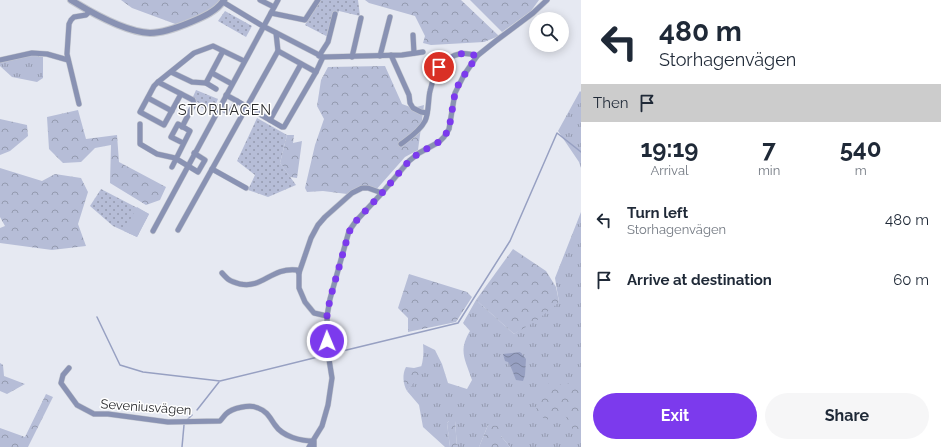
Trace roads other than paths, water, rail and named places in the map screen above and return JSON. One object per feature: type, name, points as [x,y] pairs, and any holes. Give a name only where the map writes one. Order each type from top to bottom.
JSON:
[{"type":"street","points":[[71,0],[90,11],[138,32],[151,33],[166,31],[203,18],[224,1],[263,26],[321,56],[380,56],[423,52]]},
{"type":"street","points":[[260,0],[274,7]]},
{"type":"street","points":[[153,231],[278,0]]},
{"type":"street","points":[[271,13],[305,20],[318,0]]},
{"type":"street","points":[[309,447],[322,426],[328,405],[332,378],[328,353],[327,316],[330,299],[349,232],[356,221],[409,161],[419,153],[439,142],[444,137],[449,129],[455,93],[461,79],[477,56],[545,2]]},
{"type":"street","points":[[79,104],[67,54],[68,32],[69,24],[74,17],[86,15],[90,11]]},
{"type":"street","points":[[226,95],[282,127],[287,124],[316,72],[321,56],[328,42],[335,14]]},
{"type":"street","points":[[380,56],[390,17]]},
{"type":"street","points":[[352,57],[361,18]]},
{"type":"street","points":[[178,230],[278,51],[276,32]]},
{"type":"street","points":[[413,35],[414,53]]},
{"type":"street","points":[[181,94],[164,126],[140,112],[154,86],[194,53],[213,46],[244,62]]},
{"type":"street","points":[[206,83],[223,51]]},
{"type":"street","points":[[278,51],[316,72]]},
{"type":"street","points":[[0,60],[32,53],[47,54],[68,60]]},
{"type":"street","points":[[400,144],[420,128],[426,120],[430,90],[439,67],[453,56],[471,54],[477,56]]},
{"type":"street","points":[[391,55],[409,95],[410,103],[413,108],[421,112],[427,112]]},
{"type":"street","points":[[270,120],[301,64]]},
{"type":"street","points":[[171,72],[192,82],[206,83],[216,89]]},
{"type":"street","points":[[212,73],[232,84]]},
{"type":"street","points":[[158,82],[193,100],[194,104],[171,137],[183,143]]},
{"type":"street","points":[[148,98],[172,111]]},
{"type":"street","points":[[219,107],[230,113],[237,101]]},
{"type":"street","points":[[168,119],[190,131],[172,167]]},
{"type":"street","points":[[140,124],[140,144],[157,154],[176,158],[187,166],[208,177]]},
{"type":"street","points":[[194,154],[246,188]]},
{"type":"street","points":[[198,172],[205,160]]},
{"type":"street","points":[[327,316],[314,313],[305,302],[299,288],[299,273],[311,238],[318,225],[336,205],[352,193],[362,188],[373,189],[382,193]]},
{"type":"street","points":[[222,273],[229,281],[248,285],[260,282],[272,274],[281,271],[297,270],[299,273]]},
{"type":"street","name":"Seveniusvägen","points":[[69,368],[63,375],[60,383],[77,405],[94,414],[108,414],[168,422],[212,422],[220,421],[225,414],[230,411],[248,406],[258,407],[269,415],[276,427],[289,436],[303,441],[314,441]]},
{"type":"street","points":[[314,441],[314,447]]},
{"type":"water","points":[[520,352],[526,359],[523,381],[516,380],[508,362],[505,361],[503,354]]},
{"type":"waterway","points":[[330,354],[458,323],[510,241],[557,133],[581,152]]},
{"type":"waterway","points":[[97,317],[120,365],[143,372],[220,381],[326,355]]},
{"type":"waterway","points":[[197,410],[219,382]]},
{"type":"waterway","points":[[187,420],[192,415]]},
{"type":"waterway","points":[[182,447],[184,425]]},
{"type":"district","name":"STORHAGEN","points":[[225,110]]}]
